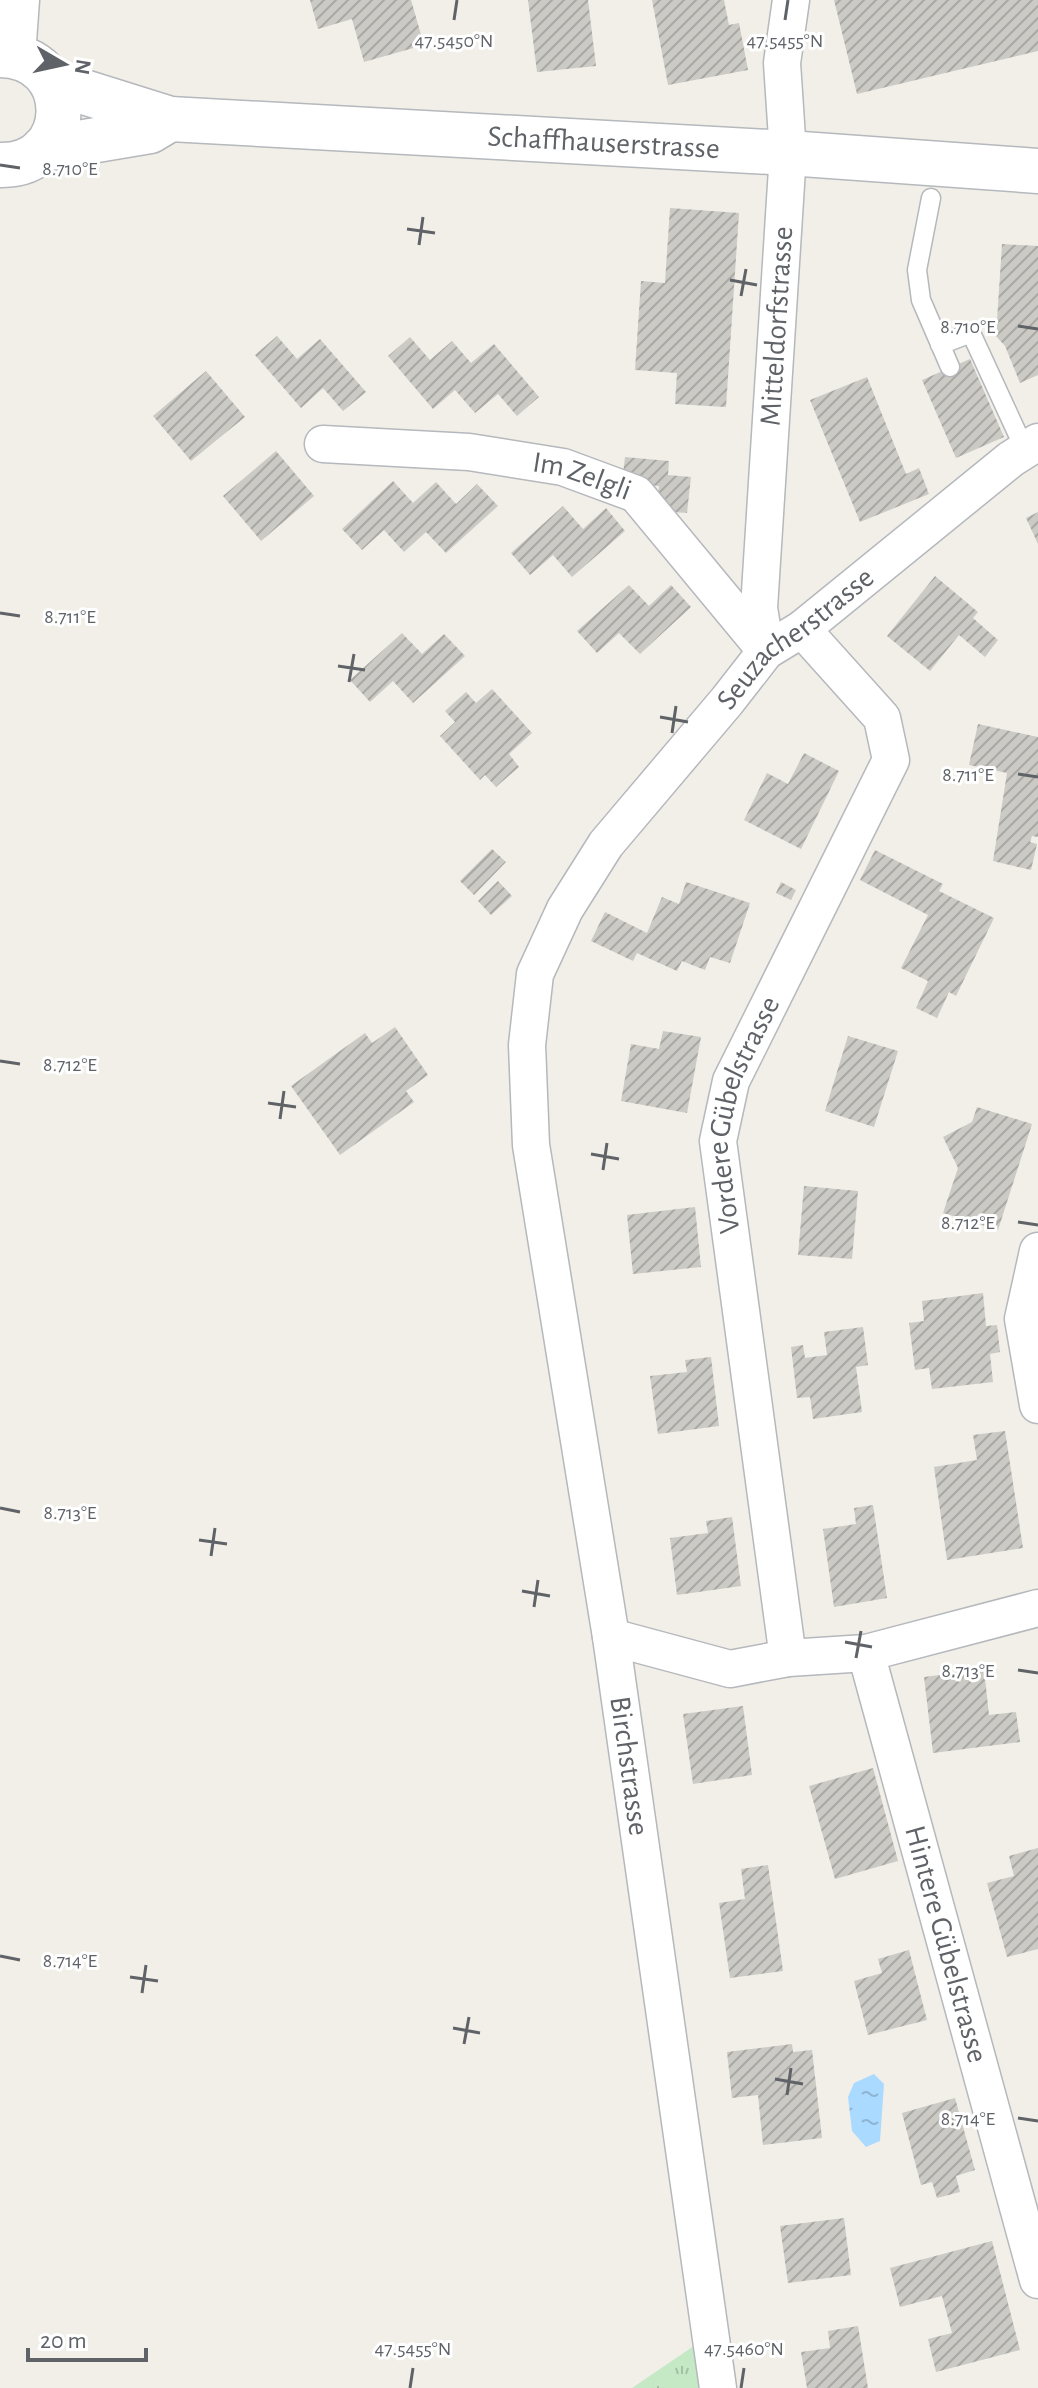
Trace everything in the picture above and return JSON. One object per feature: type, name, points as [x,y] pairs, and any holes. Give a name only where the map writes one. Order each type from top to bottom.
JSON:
[{"type":"street","points":[[17,0],[6,55],[28,60],[52,82],[60,110],[58,124],[43,149]]},
{"type":"street","name":"Mitteldorfstrasse","points":[[766,651],[759,608],[788,153],[782,63],[791,0]]},
{"type":"street","name":"Schaffhauserstrasse","points":[[52,82],[170,119],[788,153],[1038,171]]},
{"type":"street","name":"Schaffhauserstrasse","points":[[0,165],[27,160],[43,149],[150,131],[170,119]]},
{"type":"street","name":"Im Zelgli","points":[[323,444],[469,452],[547,464],[636,494],[717,587],[766,651]]},
{"type":"street","name":"Seuzacherstrasse","points":[[531,1145],[527,1045],[535,974],[565,909],[606,844],[766,651],[802,629],[1032,446]]},
{"type":"street","name":"Vordere Gübelstrasse","points":[[788,1658],[718,1141],[731,1081],[891,760],[882,718],[802,629]]},
{"type":"street","name":"Birchstrasse","points":[[531,1145],[611,1637],[718,2388]]},
{"type":"street","points":[[1038,1251],[1023,1319],[1038,1405]]},
{"type":"street","points":[[611,1637],[730,1669],[788,1658],[866,1653],[1038,1608]]},
{"type":"street","name":"Hintere Gübelstrasse","points":[[866,1653],[1038,2280]]},
{"type":"lane","points":[[931,198],[917,270],[921,300],[950,367]]},
{"type":"lane","points":[[940,345],[971,333],[1032,446]]},
{"type":"green space","points":[[710,2335],[718,2388],[632,2388]]},
{"type":"water","points":[[874,2074],[884,2084],[880,2141],[866,2147],[852,2131],[848,2097],[854,2083]]},
{"type":"building","points":[[310,0],[411,0],[424,45],[364,62],[352,19],[318,29]]},
{"type":"building","points":[[528,0],[588,0],[596,66],[537,72]]},
{"type":"building","points":[[652,0],[724,0],[729,25],[739,23],[748,70],[668,85]]},
{"type":"building","points":[[834,0],[1038,0],[1038,51],[857,94]]},
{"type":"building","points":[[670,208],[739,213],[726,407],[675,404],[677,373],[635,370],[641,281],[665,283]]},
{"type":"building","points":[[1002,244],[1038,246],[1038,375],[1020,383],[1005,346],[996,336]]},
{"type":"building","points":[[277,336],[297,359],[320,339],[366,392],[343,411],[323,388],[301,408],[255,355]]},
{"type":"building","points":[[410,337],[430,360],[452,341],[471,363],[494,344],[539,397],[517,416],[498,394],[475,413],[455,390],[433,409],[388,356]]},
{"type":"building","points":[[970,359],[1004,437],[956,458],[922,380]]},
{"type":"building","points":[[206,371],[245,417],[191,461],[153,416]]},
{"type":"building","points":[[867,377],[906,474],[919,468],[929,494],[860,522],[810,400]]},
{"type":"building","points":[[276,451],[314,496],[261,541],[223,496]]},
{"type":"building","points":[[625,457],[669,461],[668,475],[691,477],[687,513],[656,511],[659,486],[622,483]]},
{"type":"building","points":[[393,481],[413,503],[436,482],[456,504],[477,484],[498,506],[446,553],[426,532],[404,552],[384,530],[362,550],[342,529]]},
{"type":"building","points":[[563,506],[583,529],[606,508],[625,531],[572,577],[553,555],[530,575],[511,553]]},
{"type":"building","points":[[1038,512],[1038,544],[1026,518]]},
{"type":"building","points":[[935,576],[978,612],[973,618],[998,640],[985,657],[959,635],[930,671],[887,636]]},
{"type":"building","points":[[629,585],[649,606],[671,585],[691,607],[640,654],[619,633],[597,653],[577,631]]},
{"type":"building","points":[[402,633],[422,654],[444,634],[465,656],[413,703],[393,681],[370,702],[350,680]]},
{"type":"building","points":[[492,689],[532,733],[509,754],[519,767],[496,787],[485,775],[480,780],[440,736],[455,722],[445,711],[466,692],[476,703]]},
{"type":"building","points":[[978,724],[1038,737],[1038,837],[1032,836],[1030,842],[1037,844],[1031,870],[993,861],[1007,773],[969,765]]},
{"type":"building","points":[[804,753],[839,771],[801,849],[744,820],[767,773],[788,784]]},
{"type":"building","points":[[492,849],[506,862],[474,895],[460,881]]},
{"type":"building","points":[[875,850],[943,884],[939,891],[994,918],[956,996],[949,992],[937,1018],[916,1008],[928,981],[901,968],[928,915],[860,880]]},
{"type":"building","points":[[498,881],[512,896],[491,915],[478,901]]},
{"type":"building","points":[[686,882],[750,903],[730,963],[710,957],[705,970],[682,961],[677,971],[637,953],[633,961],[591,941],[605,912],[647,933],[662,897],[679,904]]},
{"type":"building","points":[[781,882],[796,890],[791,900],[776,893]]},
{"type":"building","points":[[395,1027],[428,1075],[406,1091],[414,1102],[340,1155],[291,1086],[365,1033],[372,1043]]},
{"type":"building","points":[[663,1031],[701,1037],[687,1113],[621,1101],[631,1044],[659,1049]]},
{"type":"building","points":[[848,1036],[898,1051],[874,1127],[825,1111]]},
{"type":"building","points":[[977,1107],[1032,1124],[998,1230],[943,1213],[958,1168],[943,1137],[972,1122]]},
{"type":"building","points":[[804,1186],[858,1191],[852,1259],[798,1255]]},
{"type":"building","points":[[695,1207],[701,1267],[633,1274],[627,1215]]},
{"type":"building","points":[[983,1293],[986,1326],[997,1325],[1000,1352],[990,1354],[993,1382],[932,1389],[929,1368],[915,1370],[909,1323],[924,1321],[922,1301]]},
{"type":"building","points":[[863,1327],[868,1365],[856,1367],[862,1412],[813,1419],[810,1397],[797,1398],[791,1347],[803,1345],[805,1358],[827,1355],[824,1332]]},
{"type":"building","points":[[711,1357],[719,1426],[658,1434],[650,1376],[687,1372],[685,1360]]},
{"type":"building","points":[[1005,1431],[1023,1548],[947,1560],[934,1467],[977,1460],[973,1435]]},
{"type":"building","points":[[873,1505],[887,1598],[834,1607],[823,1529],[856,1524],[854,1508]]},
{"type":"building","points":[[732,1517],[741,1586],[677,1595],[670,1538],[708,1533],[706,1521]]},
{"type":"building","points":[[984,1669],[989,1715],[1016,1712],[1020,1742],[933,1753],[924,1677]]},
{"type":"building","points":[[743,1706],[752,1775],[693,1784],[683,1714]]},
{"type":"building","points":[[873,1768],[898,1861],[835,1879],[809,1786]]},
{"type":"building","points":[[1038,1848],[1038,1949],[1007,1957],[987,1883],[1014,1876],[1009,1856]]},
{"type":"building","points":[[768,1865],[783,1971],[730,1978],[719,1903],[745,1899],[741,1869]]},
{"type":"building","points":[[909,1950],[927,2020],[868,2035],[854,1981],[882,1973],[878,1959]]},
{"type":"building","points":[[792,2044],[793,2052],[812,2050],[822,2138],[763,2145],[758,2095],[732,2098],[727,2052]]},
{"type":"building","points":[[955,2098],[975,2170],[956,2176],[960,2192],[937,2198],[932,2182],[921,2185],[902,2113]]},
{"type":"building","points":[[844,2218],[851,2275],[788,2283],[780,2226]]},
{"type":"building","points":[[992,2241],[1020,2350],[936,2372],[928,2339],[952,2333],[942,2296],[900,2307],[890,2268]]},
{"type":"building","points":[[858,2326],[868,2388],[807,2388],[801,2352],[830,2348],[828,2331]]}]
